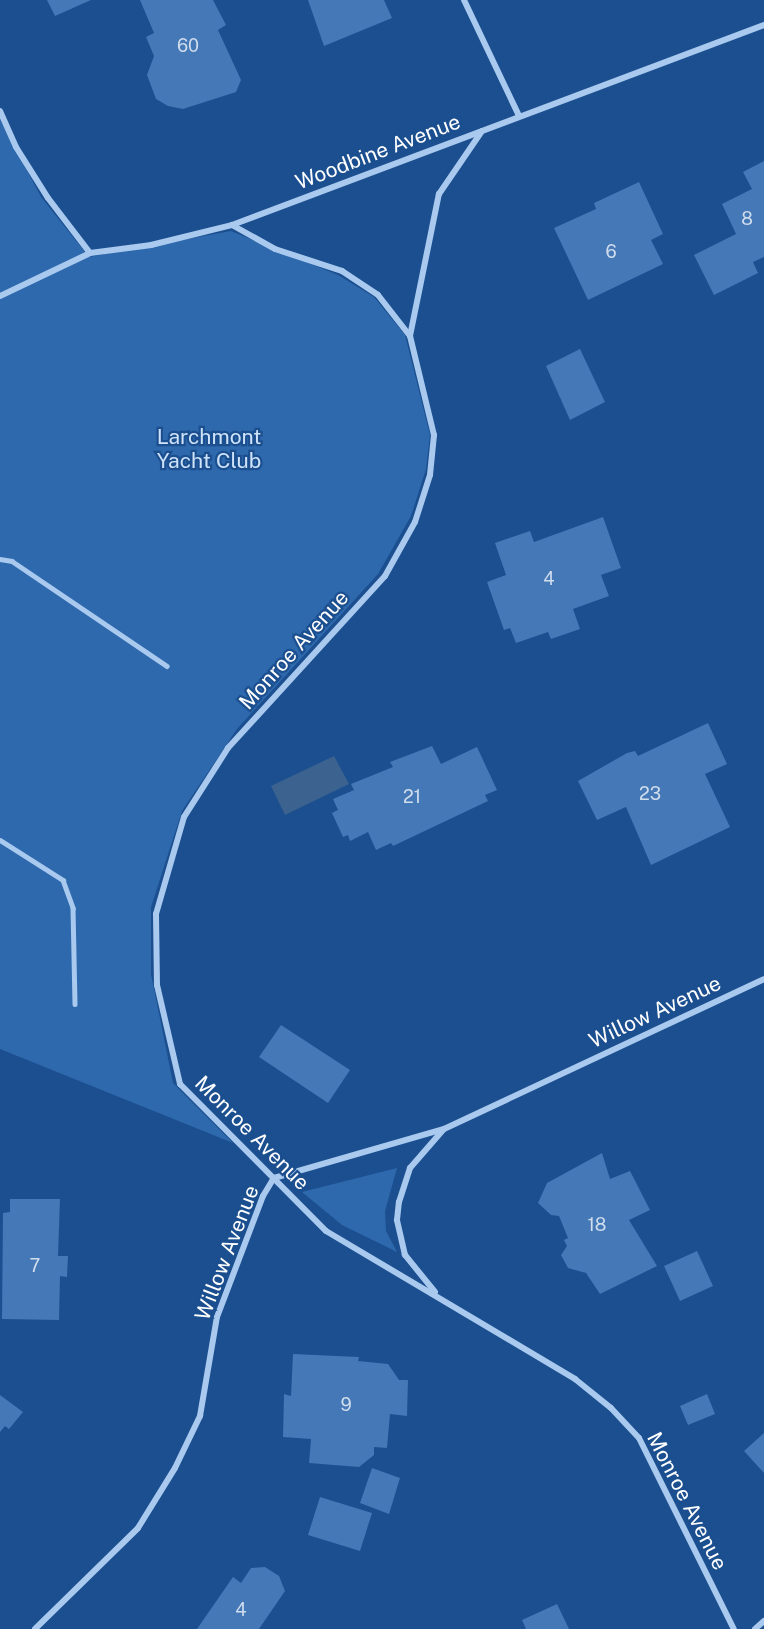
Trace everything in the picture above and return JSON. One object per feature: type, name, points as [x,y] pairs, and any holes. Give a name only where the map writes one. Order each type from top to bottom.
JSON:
[{"type":"street","points":[[464,0],[519,116]]},
{"type":"street","name":"Woodbine Avenue","points":[[0,296],[27,286],[90,253],[151,245],[232,225],[764,25]]},
{"type":"street","points":[[0,111],[16,147],[48,198],[90,253]]},
{"type":"street","name":"Monroe Avenue","points":[[410,336],[439,194],[482,130]]},
{"type":"street","name":"Monroe Avenue","points":[[232,225],[275,249],[342,272],[378,295],[410,336],[434,435],[430,475],[415,522],[385,576],[228,747],[184,817],[156,914],[157,985],[180,1084],[326,1231],[575,1379],[639,1438],[734,1629]]},
{"type":"street","name":"Willow Avenue","points":[[35,1629],[138,1528],[175,1468],[200,1416],[217,1317],[263,1196],[274,1178],[444,1129],[764,979]]},
{"type":"street","points":[[439,1297],[405,1255],[397,1220],[410,1168],[444,1129]]},
{"type":"street","points":[[755,1629],[764,1621]]},
{"type":"lane","points":[[0,559],[12,561],[167,666]]},
{"type":"lane","points":[[0,840],[63,880],[73,908],[75,1004]]},
{"type":"green space","name":"Larchmont Yacht Club","points":[[0,119],[41,197],[89,257],[231,231],[338,275],[374,297],[405,335],[430,435],[426,469],[411,516],[378,574],[237,729],[182,811],[151,907],[151,974],[173,1083],[233,1143],[0,1049]]},
{"type":"green space","points":[[397,1168],[385,1211],[386,1231],[397,1252],[342,1225],[302,1192]]},
{"type":"shaded area","points":[[334,756],[349,784],[285,815],[271,786]]},
{"type":"building","points":[[47,0],[91,0],[55,16]]},
{"type":"building","points":[[140,0],[213,0],[226,25],[218,30],[241,80],[236,92],[183,109],[168,106],[156,99],[147,75],[154,56],[146,37],[154,33]]},
{"type":"building","points":[[308,0],[384,0],[392,18],[324,46]]},
{"type":"building","points":[[764,161],[764,257],[753,262],[758,273],[714,295],[694,255],[736,234],[722,204],[752,189],[743,172]]},
{"type":"building","points":[[639,182],[663,234],[651,240],[663,264],[588,300],[554,228],[596,209],[594,203]]},
{"type":"building","points":[[580,349],[605,402],[570,420],[546,366]]},
{"type":"building","points":[[603,517],[621,568],[601,575],[609,596],[573,609],[580,629],[551,639],[548,632],[516,643],[510,628],[504,630],[487,582],[506,575],[495,543],[530,531],[534,542]]},
{"type":"building","points":[[708,723],[727,764],[705,774],[730,827],[651,865],[626,807],[597,820],[578,781],[627,753],[635,751],[638,756]]},
{"type":"building","points":[[432,746],[441,764],[477,747],[497,790],[485,795],[488,801],[393,846],[391,843],[376,850],[368,832],[350,841],[348,835],[343,837],[332,813],[338,810],[333,799],[354,790],[351,784],[393,767],[390,762]]},
{"type":"building","points":[[281,1025],[350,1070],[328,1103],[259,1057]]},
{"type":"building","points":[[602,1153],[610,1179],[630,1171],[650,1210],[629,1220],[657,1266],[600,1294],[586,1273],[568,1268],[561,1255],[567,1246],[564,1240],[568,1238],[559,1216],[551,1215],[538,1203],[547,1183]]},
{"type":"building","points":[[10,1199],[60,1199],[58,1256],[68,1256],[67,1277],[60,1276],[59,1320],[2,1319],[3,1213],[10,1212]]},
{"type":"building","points":[[697,1251],[713,1286],[680,1301],[664,1266]]},
{"type":"building","points":[[293,1354],[359,1357],[358,1361],[388,1364],[399,1380],[408,1380],[407,1416],[390,1414],[387,1448],[374,1447],[374,1455],[359,1467],[309,1463],[311,1439],[283,1437],[284,1394],[291,1396]]},
{"type":"building","points":[[707,1394],[715,1414],[688,1425],[680,1406]]},
{"type":"building","points":[[0,1395],[23,1412],[9,1429],[5,1426],[0,1432]]},
{"type":"building","points":[[764,1433],[764,1473],[744,1451]]},
{"type":"building","points":[[372,1468],[400,1478],[389,1514],[360,1503]]},
{"type":"building","points":[[320,1497],[372,1513],[360,1551],[308,1535]]},
{"type":"building","points":[[265,1567],[279,1576],[285,1591],[259,1629],[197,1629],[233,1577],[241,1583],[251,1568]]},
{"type":"building","points":[[557,1604],[569,1629],[526,1629],[522,1620]]}]
